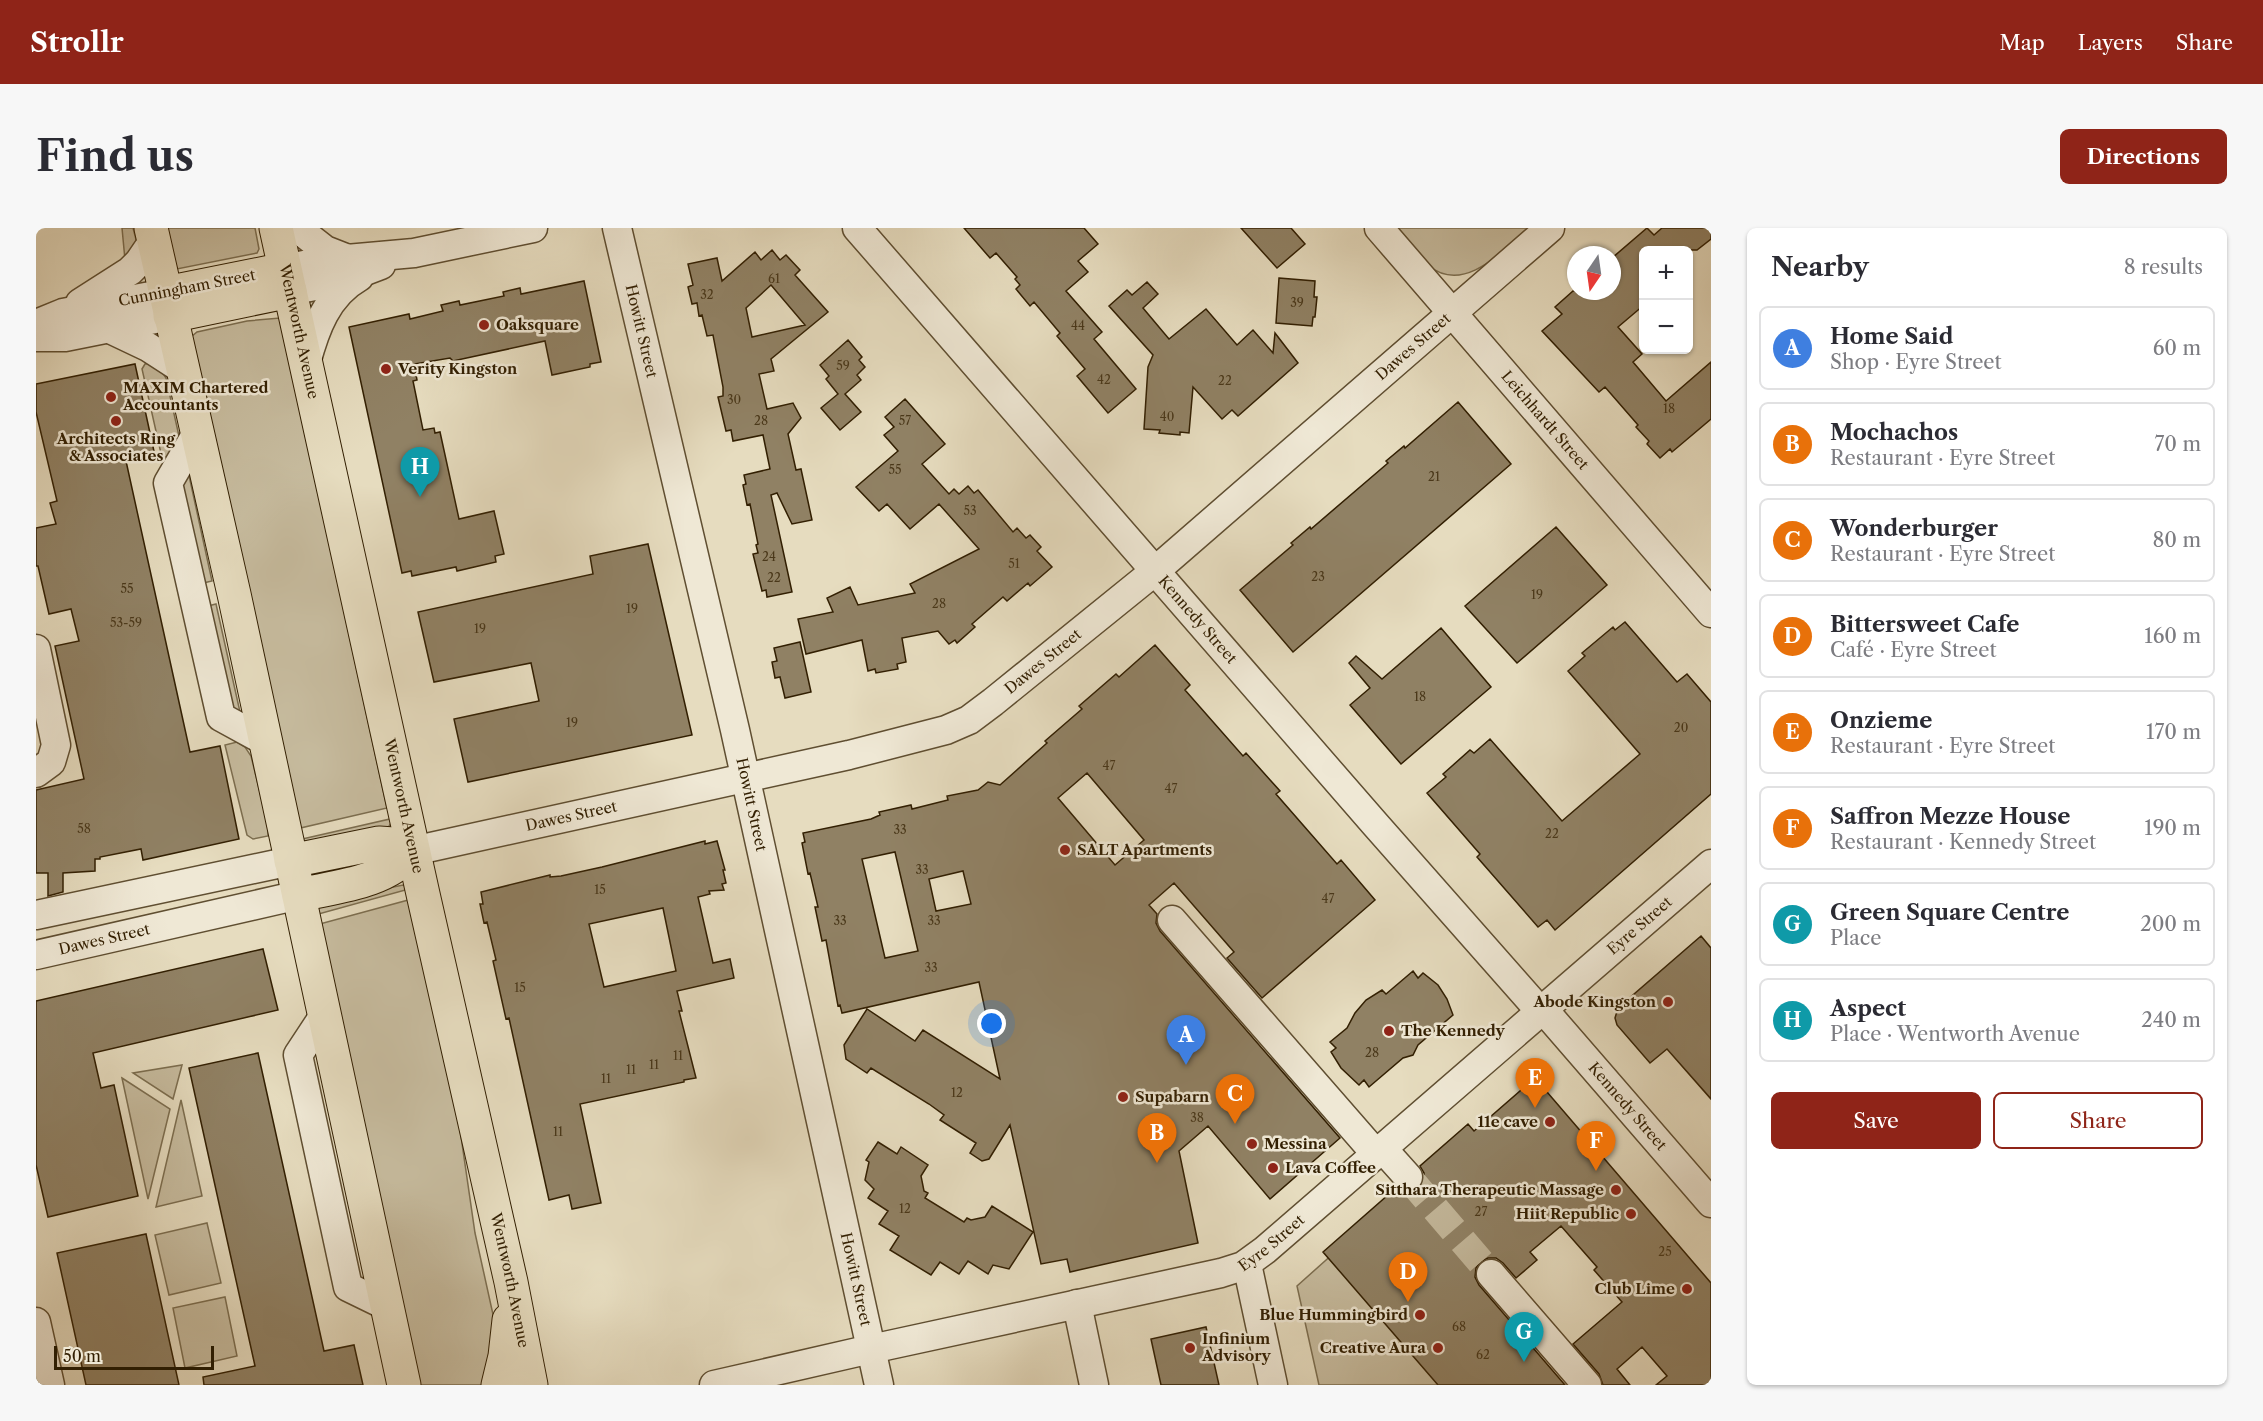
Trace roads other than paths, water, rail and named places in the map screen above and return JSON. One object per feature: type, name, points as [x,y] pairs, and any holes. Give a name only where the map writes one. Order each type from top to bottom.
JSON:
[{"type":"main road","name":"Wentworth Avenue","points":[[276,228],[413,851],[511,1282],[531,1385]]},
{"type":"main road","points":[[153,234],[325,1014],[404,1385]]},
{"type":"main road","name":"Cunningham Street","points":[[168,305],[287,280]]},
{"type":"main road","points":[[291,861],[379,843],[394,844],[413,851],[403,862],[383,875],[299,895]]},
{"type":"main road","points":[[498,1385],[507,1345],[511,1282]]},
{"type":"street","name":"Cunningham Street","points":[[297,228],[325,250],[360,263]]},
{"type":"street","name":"Cunningham Street","points":[[287,280],[339,281],[360,263],[533,228]]},
{"type":"street","name":"Howitt Street","points":[[617,228],[746,778],[879,1385]]},
{"type":"street","name":"Kennedy Street","points":[[857,228],[1155,571],[1711,1203]]},
{"type":"street","name":"Leichhardt Street","points":[[1379,228],[1711,613]]},
{"type":"street","name":"Dawes Street","points":[[413,851],[849,755],[946,730],[969,720],[1155,571],[1550,228]]},
{"type":"street","name":"Cunningham Street","points":[[36,324],[63,313],[130,271],[137,265],[153,234]]},
{"type":"street","name":"Cunningham Street","points":[[306,363],[315,332],[325,311],[360,263]]},
{"type":"street","name":"Cunningham Street","points":[[63,313],[168,305]]},
{"type":"street","name":"Cunningham Street","points":[[36,338],[65,337],[108,328],[168,305]]},
{"type":"street","name":"Cunningham Street","points":[[108,328],[148,347],[182,369]]},
{"type":"street","points":[[36,649],[56,745],[51,762],[36,773]]},
{"type":"street","points":[[36,915],[291,861]]},
{"type":"street","name":"Eyre Street","points":[[714,1385],[1221,1273],[1247,1264],[1711,864]]},
{"type":"street","points":[[200,880],[209,916]]},
{"type":"street","name":"Dawes Street","points":[[36,955],[299,895]]},
{"type":"street","points":[[1172,920],[1379,1151],[1408,1177]]},
{"type":"street","points":[[1247,1264],[1273,1385]]},
{"type":"street","points":[[1491,1274],[1587,1385]]},
{"type":"street","points":[[1077,1304],[1094,1385]]},
{"type":"street","points":[[36,1322],[50,1385]]},
{"type":"tunnel","points":[[1408,1177],[1491,1274]]},
{"type":"place","name":"Oaksquare","points":[[484,325]]},
{"type":"place","name":"Verity Kingston","points":[[386,369]]},
{"type":"place","name":"MAXIM Chartered Accountants","points":[[111,397]]},
{"type":"place","name":"Architects Ring & Associates","points":[[116,421]]},
{"type":"place","name":"Aspect","points":[[420,497]]},
{"type":"place","name":"SALT Apartments","points":[[1065,850]]},
{"type":"place","name":"Abode Kingston","points":[[1668,1002]]},
{"type":"place","name":"The Kennedy","points":[[1389,1031]]},
{"type":"place","name":"Home Said","points":[[1186,1065]]},
{"type":"place","name":"Supabarn","points":[[1123,1097]]},
{"type":"place","name":"Onzieme","points":[[1535,1108]]},
{"type":"place","name":"11e cave","points":[[1550,1122]]},
{"type":"place","name":"Wonderburger","points":[[1235,1124]]},
{"type":"place","name":"Messina","points":[[1252,1144]]},
{"type":"place","name":"Mochachos","points":[[1157,1163]]},
{"type":"place","name":"Lava Coffee","points":[[1273,1168]]},
{"type":"place","name":"Saffron Mezze House","points":[[1596,1171]]},
{"type":"place","name":"Sitthara Therapeutic Massage","points":[[1616,1190]]},
{"type":"place","name":"Hiit Republic","points":[[1631,1214]]},
{"type":"place","name":"Club Lime","points":[[1687,1289]]},
{"type":"place","name":"Bittersweet Cafe","points":[[1408,1302]]},
{"type":"place","name":"Blue Hummingbird","points":[[1420,1315]]},
{"type":"place","name":"Infinium Advisory","points":[[1190,1348]]},
{"type":"place","name":"Creative Aura","points":[[1438,1348]]},
{"type":"place","name":"Green Square Centre","points":[[1524,1362]]}]
